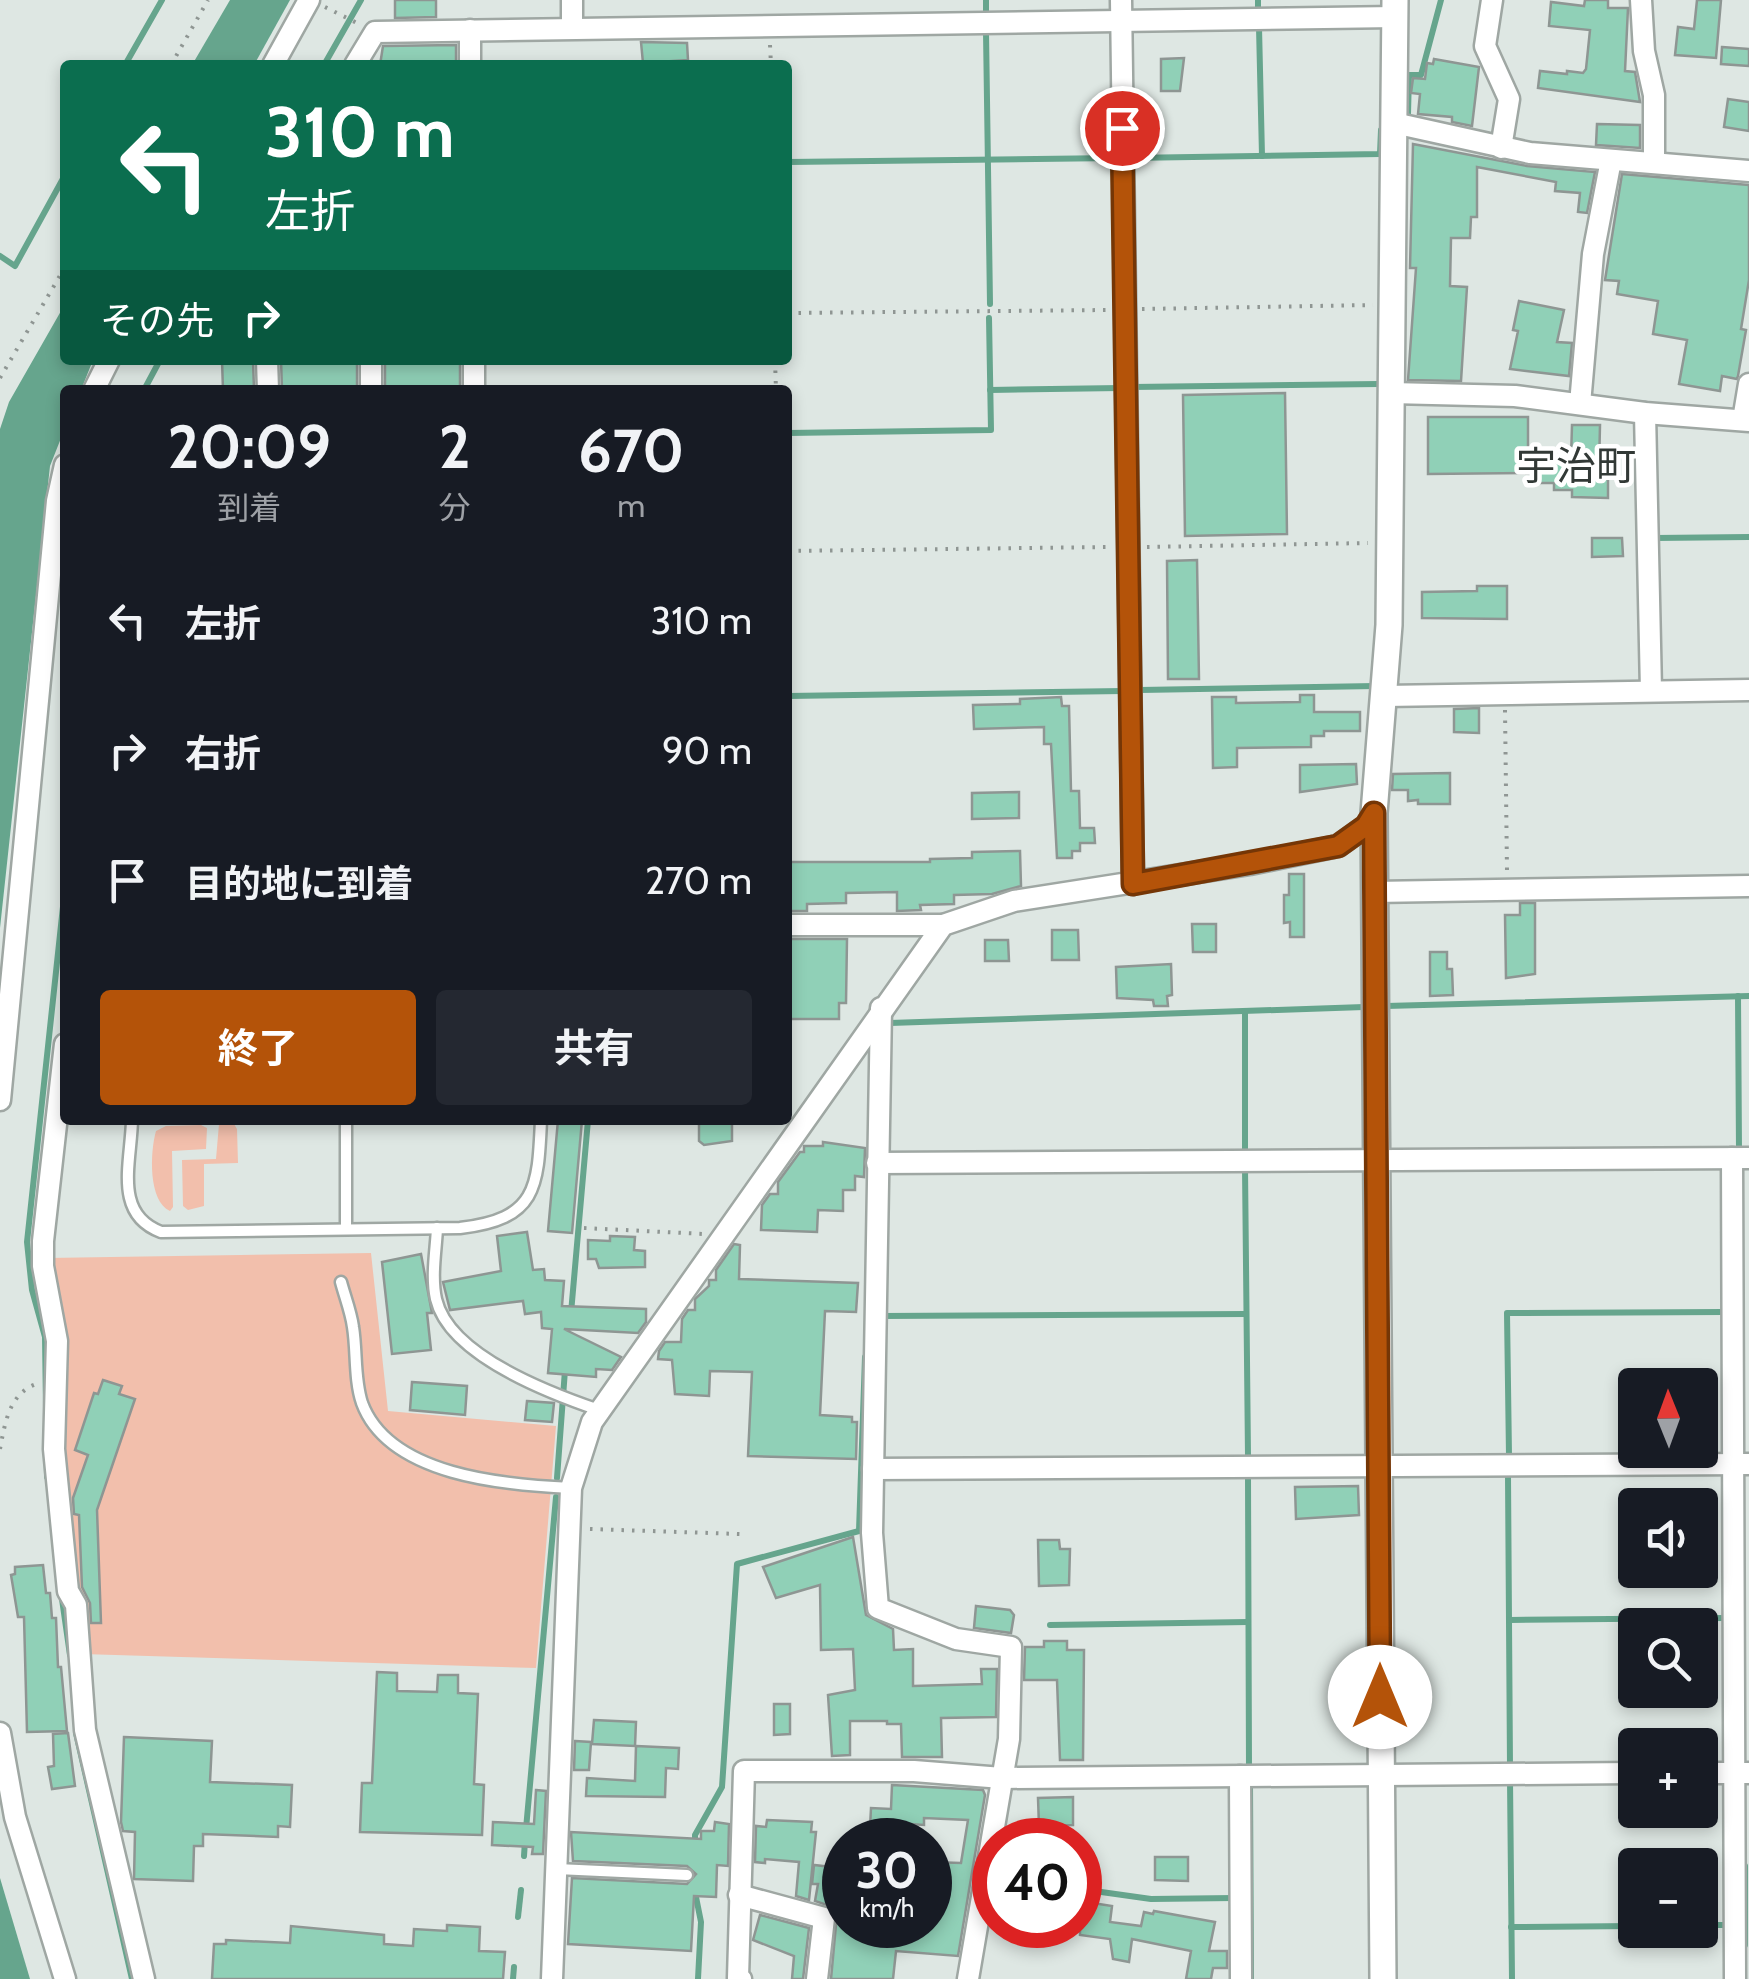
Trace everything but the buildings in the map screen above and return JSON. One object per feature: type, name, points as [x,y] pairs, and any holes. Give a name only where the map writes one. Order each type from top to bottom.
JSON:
[{"type":"street","points":[[276,60],[309,0]]},
{"type":"street","points":[[572,0],[572,28]]},
{"type":"street","points":[[1492,0],[1486,46],[1508,100],[1501,148]]},
{"type":"street","points":[[1641,0],[1644,51],[1654,95],[1654,162]]},
{"type":"street","points":[[362,59],[375,32],[1122,10],[1396,8],[1390,542],[1384,696],[1374,813],[1382,1979]]},
{"type":"street","points":[[1122,10],[1133,884]]},
{"type":"street","points":[[470,30],[470,60]]},
{"type":"street","points":[[1394,123],[1501,148],[1749,171]]},
{"type":"street","points":[[1580,404],[1593,254],[1611,160]]},
{"type":"street","points":[[1392,393],[1514,396],[1746,421],[1749,384]]},
{"type":"street","points":[[1645,413],[1650,686]]},
{"type":"street","points":[[0,1100],[3,1038],[60,490]]},
{"type":"street","points":[[1384,696],[1650,686],[1749,690]]},
{"type":"street","points":[[792,924],[942,925],[1014,901],[1133,884],[1338,846],[1366,826],[1374,813]]},
{"type":"street","points":[[1374,892],[1749,886]]},
{"type":"street","points":[[552,1979],[571,1488],[592,1422],[942,925]]},
{"type":"street","points":[[881,1008],[872,1533],[878,1608],[956,1639],[1011,1647],[1008,1739],[968,1979]]},
{"type":"street","points":[[60,1089],[42,1266],[57,1340],[54,1449],[68,1591],[76,1605],[85,1730],[144,1979]]},
{"type":"street","points":[[877,1163],[1740,1158],[1742,1857],[1735,1979]]},
{"type":"street","points":[[873,1469],[1741,1464]]},
{"type":"street","points":[[0,1733],[15,1817],[66,1979]]},
{"type":"street","points":[[741,1979],[739,1895],[744,1771],[914,1770],[1002,1778],[1618,1773]]},
{"type":"street","points":[[1240,1776],[1242,1979]]},
{"type":"street","points":[[739,1895],[824,1918],[817,1979]]},
{"type":"lane","points":[[132,1125],[129,1204],[136,1219],[161,1232],[437,1228],[504,1220],[520,1206],[538,1176],[541,1125]]},
{"type":"lane","points":[[346,1125],[346,1229]]},
{"type":"lane","points":[[437,1228],[437,1301],[454,1335],[554,1395],[600,1410]]},
{"type":"lane","points":[[341,1282],[353,1324],[363,1405],[382,1437],[398,1451],[470,1475],[523,1486],[571,1488]]},
{"type":"lane","points":[[557,1870],[687,1875]]},
{"type":"path","points":[[173,60],[208,0]]},
{"type":"path","points":[[345,17],[356,22]]},
{"type":"path","points":[[0,378],[60,275]]},
{"type":"path","points":[[792,314],[1393,305]]},
{"type":"path","points":[[792,551],[1390,542]]},
{"type":"path","points":[[1504,693],[1508,890]]},
{"type":"path","points":[[584,1228],[722,1235]]},
{"type":"path","points":[[0,1449],[12,1404],[21,1391],[35,1384]]},
{"type":"path","points":[[571,1528],[740,1534]]},
{"type":"shaded area","points":[[230,0],[290,0],[257,60],[195,60]]},
{"type":"shaded area","points":[[60,313],[60,365],[91,365],[83,385],[60,385],[60,441],[50,466],[0,928],[0,429],[9,402]]},
{"type":"shaded area","points":[[219,1125],[235,1125],[238,1163],[204,1164],[204,1206],[188,1210],[183,1206],[182,1160],[216,1159]]},
{"type":"shaded area","points":[[166,1126],[207,1128],[206,1149],[172,1151],[170,1211],[163,1206],[154,1187],[156,1131]]},
{"type":"shaded area","points":[[371,1253],[388,1411],[556,1426],[536,1668],[82,1654],[72,1588],[47,1258]]},
{"type":"shaded area","points":[[0,1878],[30,1979],[0,1979]]},
{"type":"waterway","points":[[128,60],[162,0]]},
{"type":"waterway","points":[[327,60],[361,0]]},
{"type":"waterway","points":[[986,0],[986,12]]},
{"type":"waterway","points":[[1258,0],[1258,8]]},
{"type":"waterway","points":[[1408,114],[1409,75],[1421,75],[1441,0]]},
{"type":"waterway","points":[[1259,27],[1262,156]]},
{"type":"waterway","points":[[986,32],[990,304]]},
{"type":"waterway","points":[[1129,158],[1380,154],[1384,130]]},
{"type":"waterway","points":[[792,162],[1116,158]]},
{"type":"waterway","points":[[0,256],[15,266],[60,184]]},
{"type":"waterway","points":[[792,433],[991,430],[989,318]]},
{"type":"waterway","points":[[147,385],[157,365]]},
{"type":"waterway","points":[[1132,387],[1379,384]]},
{"type":"waterway","points":[[990,390],[1120,388]]},
{"type":"waterway","points":[[1655,538],[1749,537]]},
{"type":"waterway","points":[[1140,690],[1376,686]]},
{"type":"waterway","points":[[792,696],[1123,691]]},
{"type":"waterway","points":[[47,1477],[45,1337],[32,1290],[27,1242],[60,935]]},
{"type":"waterway","points":[[1738,996],[1739,1150]]},
{"type":"waterway","points":[[1386,1006],[1749,996]]},
{"type":"waterway","points":[[890,1023],[1364,1007]]},
{"type":"waterway","points":[[1245,1012],[1245,1149]]},
{"type":"waterway","points":[[571,1313],[588,1125]]},
{"type":"waterway","points":[[1245,1168],[1248,1456]]},
{"type":"waterway","points":[[1509,1456],[1507,1313],[1724,1312]]},
{"type":"waterway","points":[[882,1316],[1246,1314]]},
{"type":"waterway","points":[[695,1844],[695,1835],[722,1787],[737,1564],[859,1531],[865,1357]]},
{"type":"waterway","points":[[557,1478],[565,1370]]},
{"type":"waterway","points":[[1248,1476],[1249,1768]]},
{"type":"waterway","points":[[1508,1476],[1510,1766]]},
{"type":"waterway","points":[[526,1829],[556,1497]]},
{"type":"waterway","points":[[62,1599],[70,1655]]},
{"type":"waterway","points":[[1510,1620],[1726,1618]]},
{"type":"waterway","points":[[1050,1625],[1248,1622]]},
{"type":"waterway","points":[[76,1733],[132,1979]]},
{"type":"waterway","points":[[1510,1780],[1512,1979]]},
{"type":"waterway","points":[[1250,1783],[1251,1979]]},
{"type":"waterway","points":[[524,1856],[525,1841]]},
{"type":"waterway","points":[[1745,1866],[1745,1945]]},
{"type":"waterway","points":[[518,1917],[521,1890]]},
{"type":"waterway","points":[[695,1892],[701,1922],[698,1979]]},
{"type":"waterway","points":[[1102,1892],[1151,1899],[1234,1898]]},
{"type":"waterway","points":[[1718,1925],[1728,1925]]},
{"type":"waterway","points":[[1511,1927],[1618,1926]]},
{"type":"waterway","points":[[513,1979],[514,1967]]},
{"type":"district","name":"宇治町","points":[[1576,465]]},
{"type":"route","points":[[1122,128],[1133,884],[1338,846],[1366,826],[1374,813],[1380,1697]]}]
